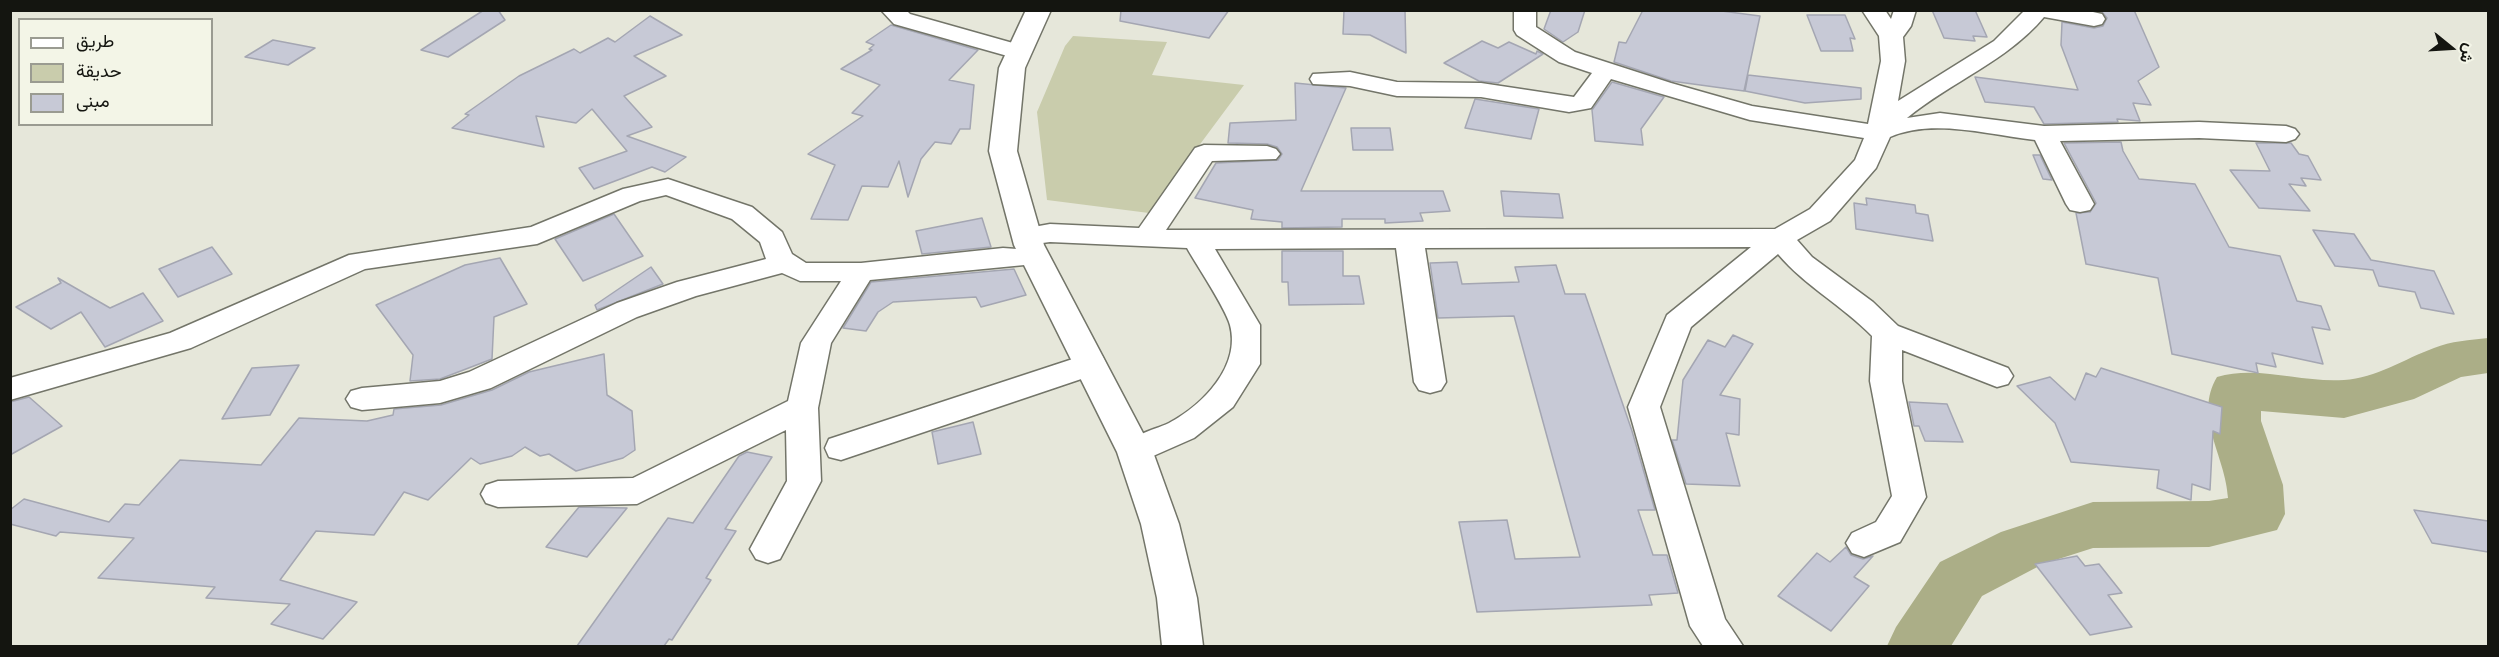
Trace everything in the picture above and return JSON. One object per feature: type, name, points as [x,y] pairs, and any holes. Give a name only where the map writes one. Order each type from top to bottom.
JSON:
[{"type":"main road","points":[[1028,32],[1012,68],[1003,151],[1031,247],[1135,452],[1160,524],[1177,598],[1183,646]]},
{"type":"street","points":[[892,10],[902,19],[1028,32],[1049,10]]},
{"type":"street","points":[[1508,10],[1525,20],[1567,57],[1605,71],[1750,113],[1879,133],[1892,127],[1940,121],[2044,134],[2199,130],[2286,134]]},
{"type":"street","points":[[1717,636],[1644,407],[1678,322],[1780,238],[1820,215],[1867,162],[1879,133],[1893,62],[1891,36],[1873,10]]},
{"type":"street","points":[[1891,36],[1900,26],[1905,10]]},
{"type":"street","points":[[1879,133],[1905,105],[1999,48],[2030,22],[2039,10],[2094,19]]},
{"type":"street","points":[[1322,79],[1350,79],[1396,89],[1480,90],[1569,105],[1582,103],[1605,71]]},
{"type":"street","points":[[2044,134],[2080,204]]},
{"type":"street","points":[[1147,237],[1204,153],[1267,154]]},
{"type":"street","points":[[10,389],[180,341],[358,261],[537,235],[632,195],[668,187],[742,213],[772,238],[780,259],[800,272],[861,272],[1003,257],[1031,247],[1050,233],[1196,240],[1780,238],[1802,264],[1863,309],[1887,333],[1997,376]]},
{"type":"street","points":[[1409,238],[1430,382]]},
{"type":"street","points":[[1135,452],[1183,430],[1222,399],[1245,364],[1245,326],[1196,240]]},
{"type":"street","points":[[362,399],[440,392],[480,380],[627,310],[687,289],[786,263]]},
{"type":"street","points":[[768,549],[804,480],[802,408],[816,343],[861,272]]},
{"type":"street","points":[[1864,543],[1888,532],[1909,496],[1886,381],[1887,333]]},
{"type":"street","points":[[841,448],[1091,364]]},
{"type":"street","points":[[498,494],[637,491],[802,408]]},
{"type":"green space","points":[[1073,36],[1167,42],[1152,75],[1244,85],[1149,213],[1047,200],[1037,112],[1065,46]]},
{"type":"building","points":[[484,10],[498,10],[505,20],[448,57],[421,50]]},
{"type":"building","points":[[1121,10],[1229,10],[1209,38],[1120,21]]},
{"type":"building","points":[[1344,10],[1405,10],[1406,53],[1370,35],[1343,34]]},
{"type":"building","points":[[1551,10],[1585,10],[1578,32],[1563,42],[1544,29]]},
{"type":"building","points":[[1643,10],[1714,10],[1760,16],[1744,91],[1671,81],[1614,62],[1619,42],[1626,43]]},
{"type":"building","points":[[1932,10],[1975,10],[1987,37],[1973,36],[1975,41],[1944,38]]},
{"type":"building","points":[[2097,10],[2134,10],[2159,67],[2138,81],[2151,105],[2133,103],[2140,121],[2117,119],[2118,122],[2044,124],[2034,107],[1985,102],[1975,77],[2078,90],[2061,45],[2062,22],[2094,28],[2103,26],[2107,18]]},
{"type":"building","points":[[1807,15],[1845,15],[1855,39],[1850,38],[1853,51],[1821,51]]},
{"type":"building","points":[[650,16],[682,35],[634,56],[666,76],[624,96],[652,127],[627,136],[686,157],[665,172],[652,167],[594,189],[579,168],[627,151],[592,109],[576,123],[536,116],[544,147],[452,128],[469,115],[465,114],[519,76],[574,49],[580,53],[608,38],[615,42]]},
{"type":"building","points":[[891,25],[978,50],[949,80],[974,85],[970,129],[960,129],[951,144],[935,142],[921,159],[908,197],[899,161],[888,187],[862,186],[848,220],[811,219],[835,165],[808,154],[863,116],[852,113],[880,85],[841,69],[872,50],[869,49],[874,45],[866,42]]},
{"type":"building","points":[[273,40],[315,48],[288,65],[245,57]]},
{"type":"building","points":[[1482,41],[1498,48],[1509,42],[1536,54],[1537,51],[1543,54],[1498,83],[1479,81],[1444,63]]},
{"type":"building","points":[[1748,75],[1861,88],[1861,99],[1805,103],[1745,91]]},
{"type":"building","points":[[1612,82],[1664,97],[1641,129],[1643,145],[1595,141],[1592,110]]},
{"type":"building","points":[[1295,83],[1346,88],[1301,191],[1443,191],[1450,211],[1420,213],[1423,221],[1385,223],[1385,219],[1342,219],[1342,227],[1282,228],[1282,222],[1251,219],[1253,210],[1195,198],[1216,163],[1278,160],[1282,154],[1277,147],[1267,144],[1228,143],[1230,123],[1296,120]]},
{"type":"building","points":[[1475,99],[1539,109],[1531,139],[1465,128]]},
{"type":"building","points":[[1351,128],[1390,128],[1393,150],[1353,150]]},
{"type":"building","points":[[2121,142],[2123,151],[2139,179],[2195,184],[2229,247],[2280,256],[2297,301],[2321,306],[2330,330],[2312,327],[2323,364],[2272,353],[2276,367],[2256,363],[2258,373],[2172,354],[2158,278],[2086,264],[2076,213],[2090,212],[2096,203],[2064,143]]},
{"type":"building","points":[[2256,143],[2291,143],[2299,154],[2308,156],[2321,180],[2301,178],[2306,186],[2289,184],[2310,211],[2259,208],[2230,170],[2270,171]]},
{"type":"building","points":[[2033,155],[2040,155],[2052,180],[2043,179]]},
{"type":"building","points":[[1501,191],[1559,194],[1563,218],[1504,216]]},
{"type":"building","points":[[1866,198],[1915,205],[1916,213],[1928,215],[1933,241],[1856,229],[1854,203],[1867,205]]},
{"type":"building","points":[[614,214],[643,256],[583,281],[555,239]]},
{"type":"building","points":[[982,218],[991,247],[922,254],[916,231]]},
{"type":"building","points":[[2313,230],[2354,234],[2371,260],[2434,271],[2454,314],[2421,308],[2415,292],[2379,286],[2373,270],[2335,266]]},
{"type":"building","points":[[212,247],[232,274],[178,297],[159,269]]},
{"type":"building","points":[[1282,251],[1343,251],[1343,276],[1359,276],[1364,304],[1289,305],[1288,282],[1282,282]]},
{"type":"building","points":[[500,258],[527,304],[494,317],[492,359],[440,379],[410,381],[413,355],[376,305],[465,265]]},
{"type":"building","points":[[1457,262],[1462,284],[1519,282],[1515,267],[1556,265],[1565,294],[1585,294],[1632,431],[1655,510],[1638,510],[1653,555],[1667,555],[1678,593],[1649,595],[1652,605],[1477,612],[1459,522],[1507,520],[1515,559],[1580,557],[1514,316],[1438,318],[1430,263]]},
{"type":"building","points":[[651,267],[663,284],[597,310],[595,305]]},
{"type":"building","points":[[1014,269],[1026,295],[981,307],[976,297],[893,302],[878,312],[866,331],[843,328],[871,282]]},
{"type":"building","points":[[58,278],[110,308],[143,293],[163,321],[105,347],[81,312],[51,329],[16,307],[61,283]]},
{"type":"building","points":[[1733,335],[1753,344],[1720,395],[1740,399],[1739,435],[1726,433],[1740,486],[1686,484],[1672,440],[1677,440],[1683,380],[1708,340],[1725,347]]},
{"type":"building","points":[[604,354],[607,395],[632,411],[635,450],[623,458],[576,471],[549,454],[540,456],[525,447],[512,456],[480,464],[471,458],[428,500],[404,492],[374,535],[316,531],[280,580],[357,602],[323,639],[271,624],[290,604],[206,598],[215,587],[98,578],[134,538],[60,532],[56,536],[10,524],[10,510],[24,499],[109,522],[125,504],[139,505],[180,460],[261,465],[299,418],[367,421],[393,415],[394,409],[441,405],[492,390],[529,372]]},
{"type":"building","points":[[299,365],[270,415],[222,419],[252,368]]},
{"type":"building","points":[[2101,368],[2222,407],[2220,434],[2213,431],[2210,490],[2192,484],[2191,500],[2157,488],[2159,470],[2071,462],[2055,423],[2017,386],[2050,377],[2075,400],[2086,373],[2096,377]]},
{"type":"building","points":[[29,397],[62,426],[10,455],[10,402]]},
{"type":"building","points":[[1909,402],[1947,404],[1963,442],[1925,441],[1919,426],[1914,426]]},
{"type":"building","points":[[973,422],[981,454],[938,464],[932,432]]},
{"type":"building","points":[[747,452],[772,457],[725,529],[736,531],[706,578],[711,580],[672,640],[669,639],[664,646],[577,646],[668,518],[693,523],[739,456]]},
{"type":"building","points":[[579,507],[627,508],[587,557],[546,547]]},
{"type":"building","points":[[2414,510],[2488,521],[2488,552],[2432,543]]},
{"type":"building","points":[[1846,547],[1851,555],[1863,559],[1873,556],[1854,577],[1869,586],[1831,631],[1778,596],[1817,553],[1830,562]]},
{"type":"building","points":[[2077,556],[2085,566],[2099,564],[2122,593],[2108,595],[2132,627],[2090,635],[2035,564]]},
{"type":"waterway","points":[[1918,646],[1961,579],[2022,548],[2093,525],[2209,524],[2257,514],[2255,485],[2234,421],[2235,390],[2344,399],[2396,386],[2452,360],[2488,356]]}]
